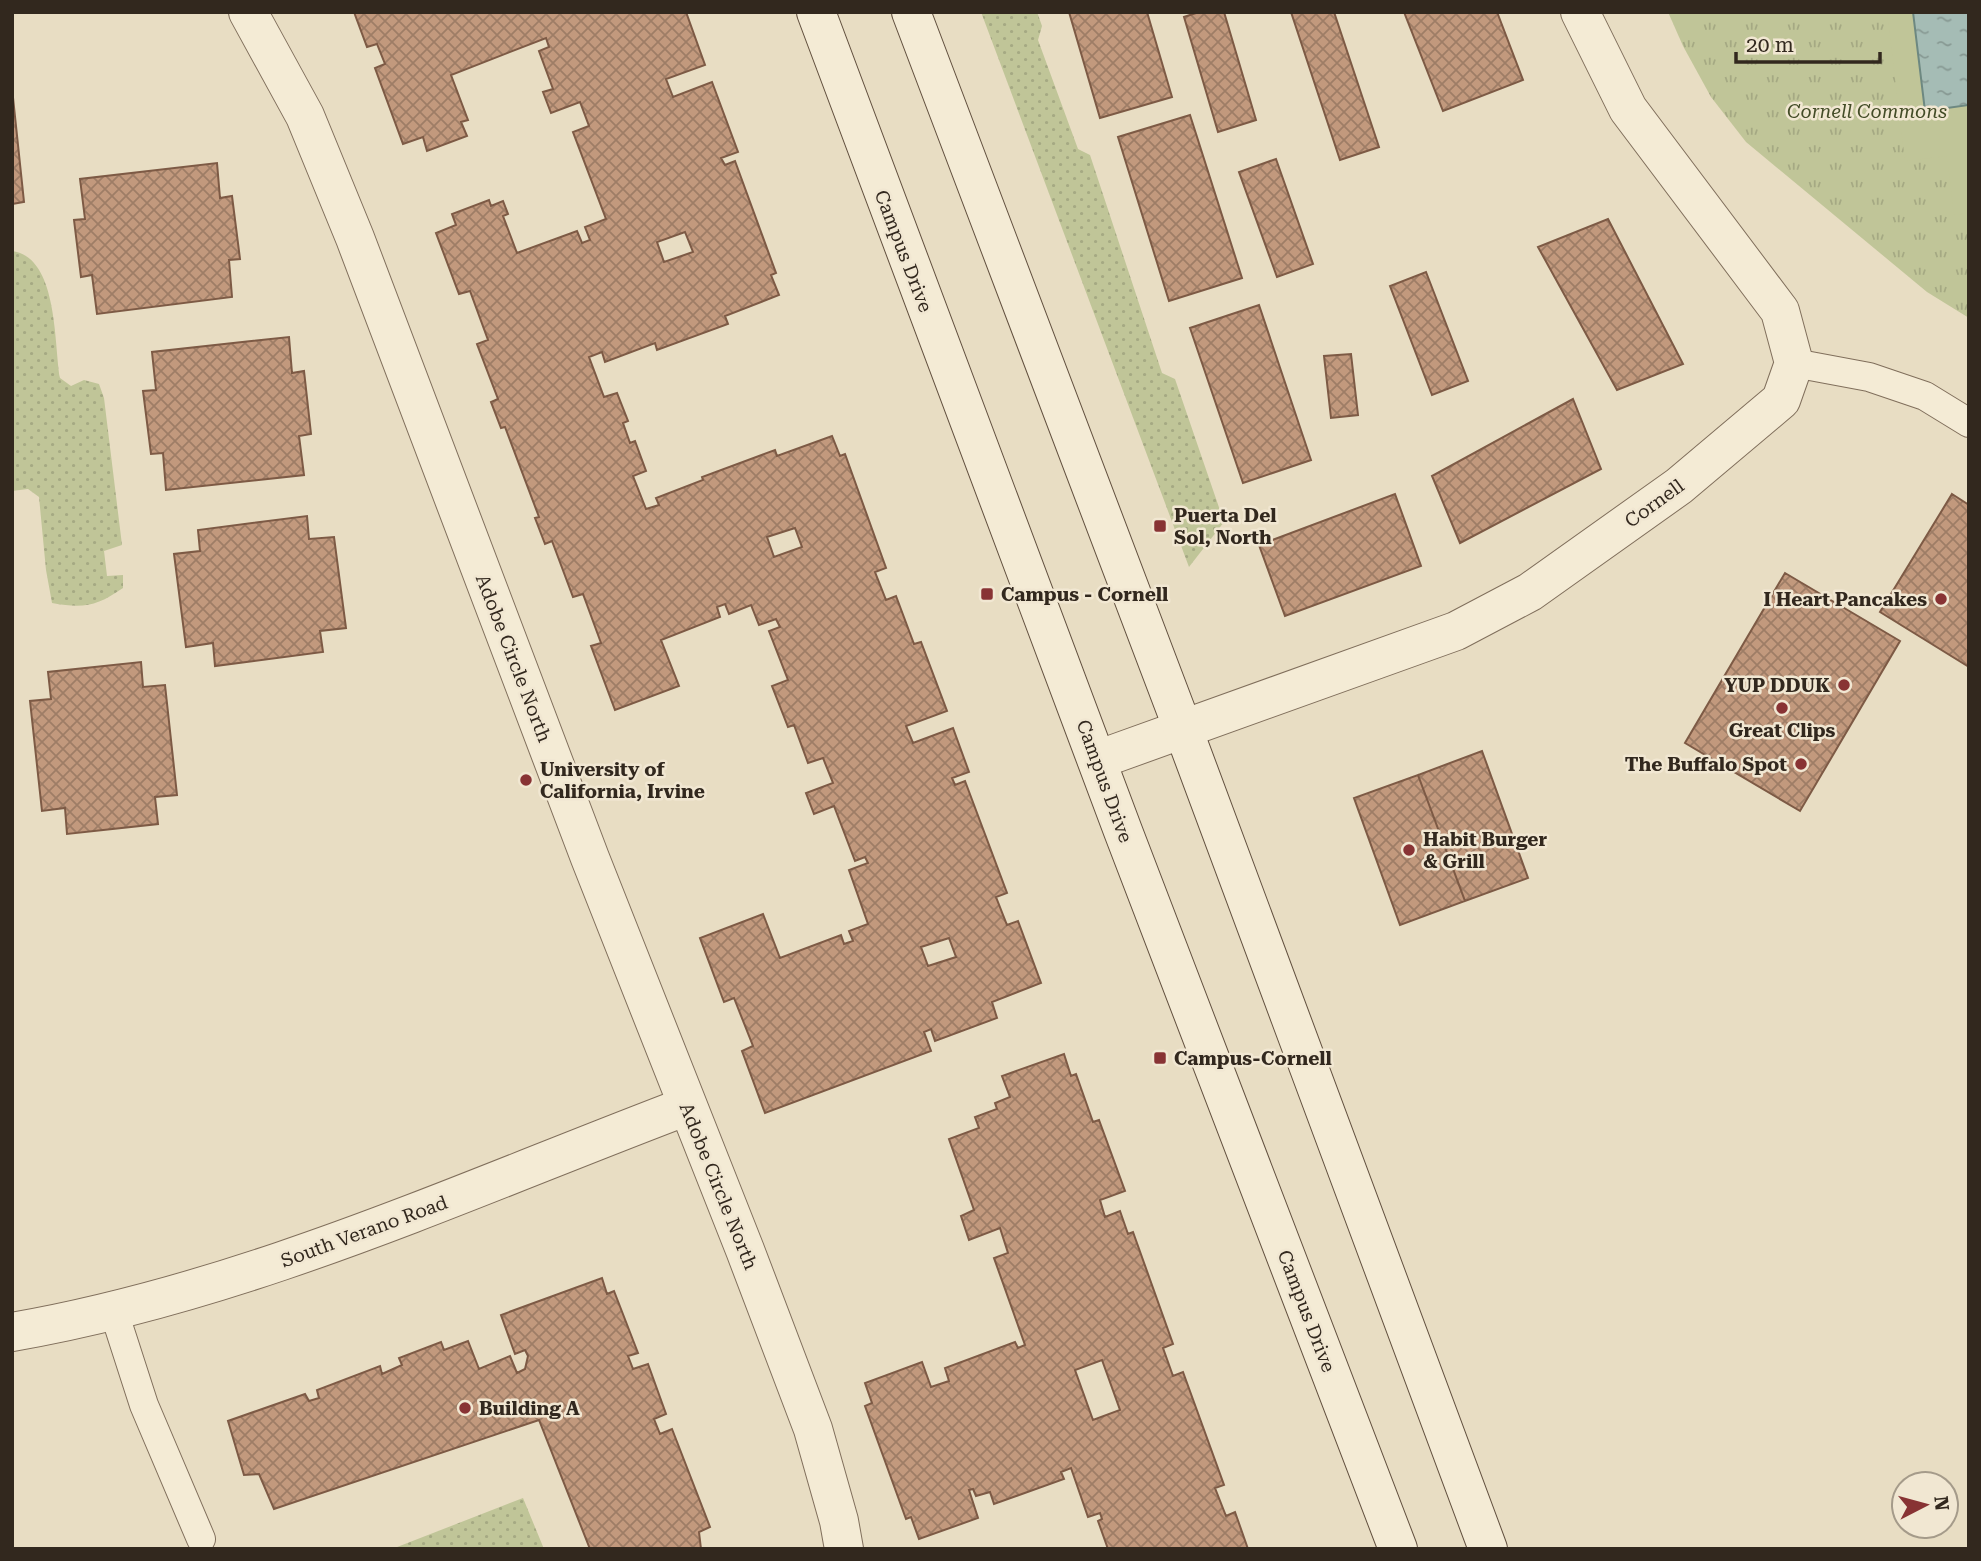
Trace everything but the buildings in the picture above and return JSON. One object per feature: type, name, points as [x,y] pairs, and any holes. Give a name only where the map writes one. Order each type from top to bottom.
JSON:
[{"type":"street","name":"Adobe Circle North","points":[[248,12],[305,116],[345,213],[590,858],[813,1429],[839,1521],[844,1549]]},
{"type":"street","name":"Campus Drive","points":[[816,12],[1398,1549]]},
{"type":"street","points":[[911,12],[1183,729],[1488,1549]]},
{"type":"street","points":[[1580,12],[1628,109],[1780,311],[1794,363]]},
{"type":"street","name":"Cornell","points":[[1097,760],[1456,631],[1530,592],[1679,486],[1781,400],[1794,363]]},
{"type":"street","name":"South Verano Road","points":[[22,1331],[114,1312],[226,1281],[387,1224],[687,1105]]},
{"type":"lane","points":[[1794,363],[1869,377],[1925,396],[1969,423]]},
{"type":"lane","points":[[114,1312],[144,1405],[201,1539]]},
{"type":"green space","points":[[981,12],[1037,12],[1042,26],[1038,40],[1078,149],[1090,155],[1162,373],[1175,379],[1224,522],[1189,567]]},
{"type":"green space","name":"Cornell Commons","points":[[1668,12],[1969,12],[1969,318],[1927,292],[1746,142],[1711,97]]},
{"type":"green space","points":[[1887,12],[1969,12],[1969,213],[1954,215],[1947,156],[1905,161]]},
{"type":"green space","points":[[12,251],[27,257],[38,268],[46,284],[51,303],[60,378],[71,386],[84,380],[99,384],[104,398],[122,545],[104,551],[107,576],[123,575],[123,588],[105,599],[82,606],[52,603],[39,497],[28,489],[12,491]]},
{"type":"green space","points":[[523,1498],[544,1549],[392,1549]]},
{"type":"water","points":[[1913,12],[1969,12],[1969,105],[1925,111]]},
{"type":"place","name":"Puerta Del Sol, North","points":[[1160,526]]},
{"type":"place","name":"Campus - Cornell","points":[[987,594]]},
{"type":"place","name":"I Heart Pancakes","points":[[1941,599]]},
{"type":"place","name":"YUP DDUK","points":[[1844,685]]},
{"type":"place","name":"Great Clips","points":[[1782,708]]},
{"type":"place","name":"The Buffalo Spot","points":[[1801,764]]},
{"type":"place","name":"University of California, Irvine","points":[[526,780]]},
{"type":"place","name":"Habit Burger & Grill","points":[[1409,850]]},
{"type":"place","name":"Campus-Cornell","points":[[1160,1058]]},
{"type":"place","name":"Building A","points":[[465,1408]]}]
